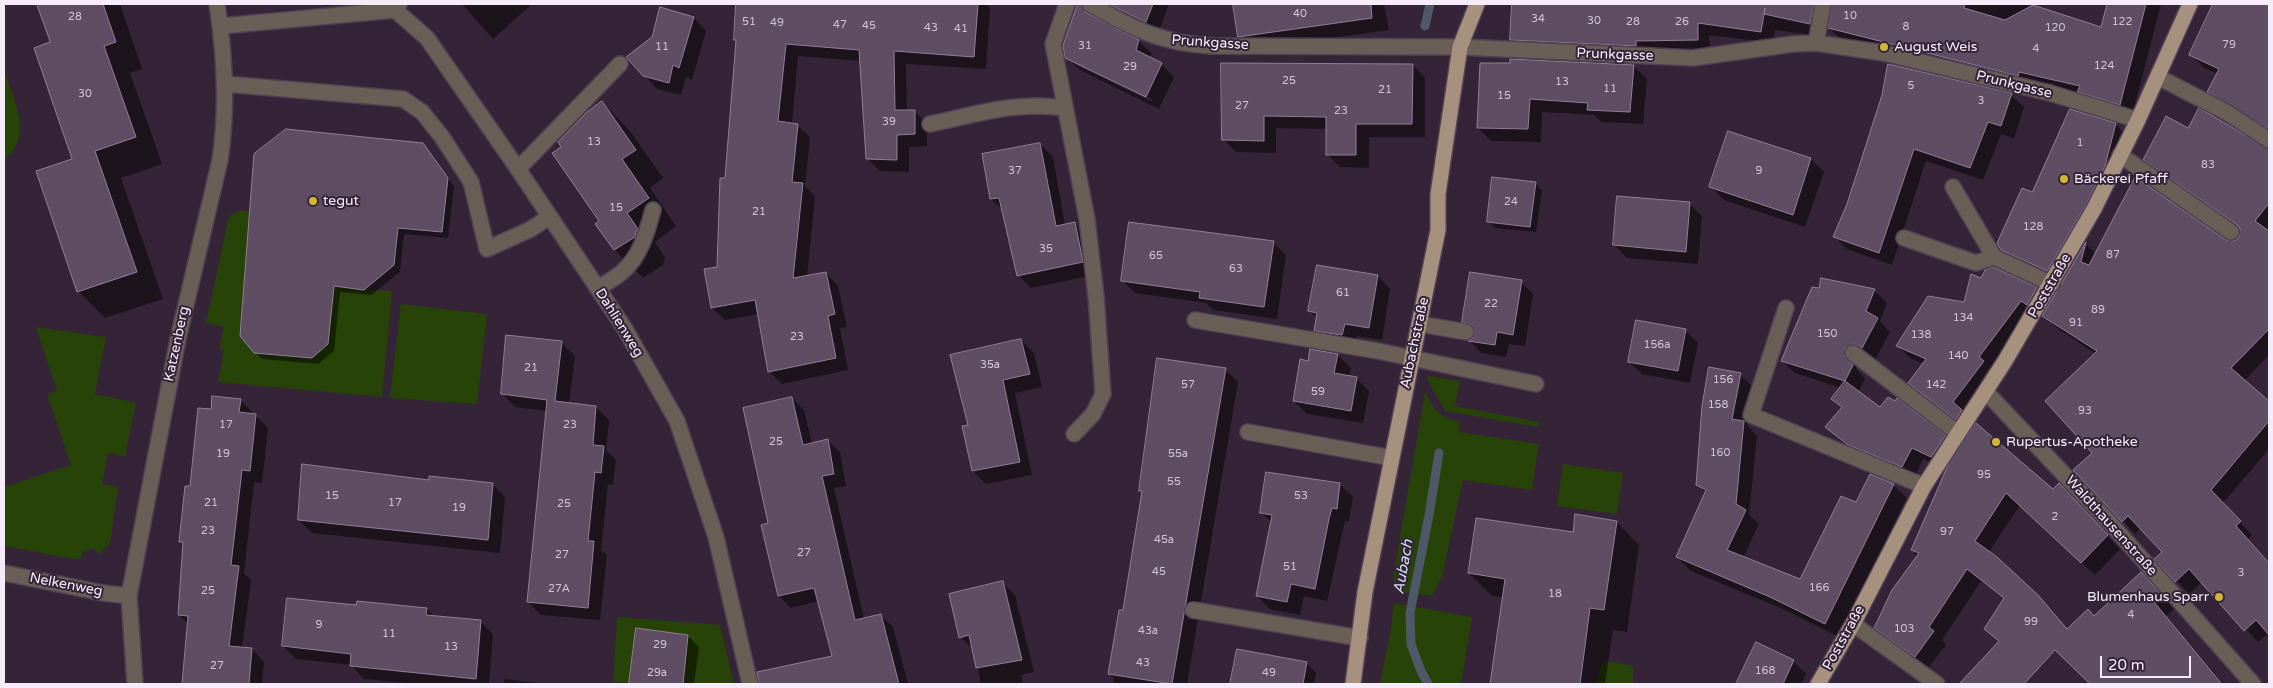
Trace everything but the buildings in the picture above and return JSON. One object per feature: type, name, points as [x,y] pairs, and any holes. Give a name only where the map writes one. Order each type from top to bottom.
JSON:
[{"type":"main road","name":"Aubachstraße","points":[[1353,684],[1366,592],[1438,230],[1438,194],[1460,47],[1477,4]]},
{"type":"main road","name":"Poststraße","points":[[1818,684],[1852,624],[1924,486],[1986,392],[2052,284],[2094,209],[2138,120],[2190,4]]},
{"type":"street","name":"Katzenberg","points":[[135,684],[129,596],[178,339],[220,160],[225,130],[225,84],[218,4]]},
{"type":"street","points":[[1067,4],[1053,44],[1087,220],[1096,296],[1103,394],[1093,414],[1074,434]]},
{"type":"street","name":"Prunkgasse","points":[[1090,4],[1155,37],[1182,44],[1460,47],[1693,58],[1793,44],[1816,43],[1884,53],[2050,93],[2138,120]]},
{"type":"street","points":[[1816,43],[1823,4]]},
{"type":"street","points":[[221,26],[397,7]]},
{"type":"street","name":"Dahlienweg","points":[[397,7],[427,38],[518,168],[625,328],[677,421],[716,537],[750,684]]},
{"type":"street","points":[[518,168],[620,64]]},
{"type":"street","points":[[2158,77],[2226,112],[2269,140]]},
{"type":"street","points":[[225,84],[402,99],[422,112],[442,137],[471,182],[487,249],[531,229],[549,216]]},
{"type":"street","points":[[930,124],[1013,106],[1043,105],[1065,108]]},
{"type":"street","points":[[2120,155],[2231,232]]},
{"type":"street","points":[[1953,187],[1994,257],[2052,284]]},
{"type":"street","points":[[598,288],[621,273],[636,255],[649,226],[653,210]]},
{"type":"street","points":[[1904,238],[1976,264],[1994,257]]},
{"type":"street","points":[[1786,308],[1750,415],[1924,486]]},
{"type":"street","points":[[1195,320],[1412,358],[1536,384]]},
{"type":"street","points":[[1420,324],[1466,332]]},
{"type":"street","points":[[1853,353],[1958,433]]},
{"type":"street","name":"Waldthausenstraße","points":[[1986,392],[2111,524],[2254,684]]},
{"type":"street","points":[[1248,432],[1392,458]]},
{"type":"street","name":"Nelkenweg","points":[[4,573],[103,593],[129,596]]},
{"type":"street","points":[[1193,610],[1360,638]]},
{"type":"street","points":[[1852,624],[1937,684]]},
{"type":"green space","points":[[4,70],[16,105],[20,129],[13,151],[4,160]]},
{"type":"green space","points":[[241,210],[252,212],[254,353],[312,358],[328,344],[334,282],[361,289],[392,291],[382,397],[218,382],[224,350],[219,349],[224,327],[206,323],[229,216]]},
{"type":"green space","points":[[401,304],[487,314],[477,404],[390,398]]},
{"type":"green space","points":[[36,327],[106,337],[95,394],[136,403],[125,456],[108,453],[102,484],[118,487],[111,538],[108,545],[99,554],[93,548],[83,552],[81,558],[74,559],[4,546],[4,487],[71,465],[47,394],[57,391]]},
{"type":"green space","points":[[1428,376],[1460,381],[1455,406],[1539,422],[1538,427],[1445,411],[1428,380]]},
{"type":"green space","points":[[1425,392],[1438,413],[1460,422],[1459,432],[1539,444],[1532,490],[1463,480],[1442,577],[1432,596],[1400,592],[1393,577]]},
{"type":"green space","points":[[1563,464],[1623,473],[1617,514],[1557,506]]},
{"type":"green space","points":[[1394,603],[1472,617],[1461,684],[1380,684]]},
{"type":"green space","points":[[617,617],[720,625],[734,684],[613,682]]},
{"type":"green space","points":[[1608,661],[1633,666],[1633,684],[1597,684],[1601,665]]},
{"type":"waterway","name":"Aubach","points":[[1425,26],[1430,4]]},
{"type":"waterway","name":"Aubach","points":[[1428,684],[1411,644],[1410,613],[1439,453]]},
{"type":"place","name":"August Weis","points":[[1884,47]]},
{"type":"place","name":"Bäckerei Pfaff","points":[[2064,179]]},
{"type":"place","name":"tegut","points":[[313,201]]},
{"type":"place","name":"Rupertus-Apotheke","points":[[1996,442]]},
{"type":"place","name":"Blumenhaus Sparr","points":[[2219,597]]}]
